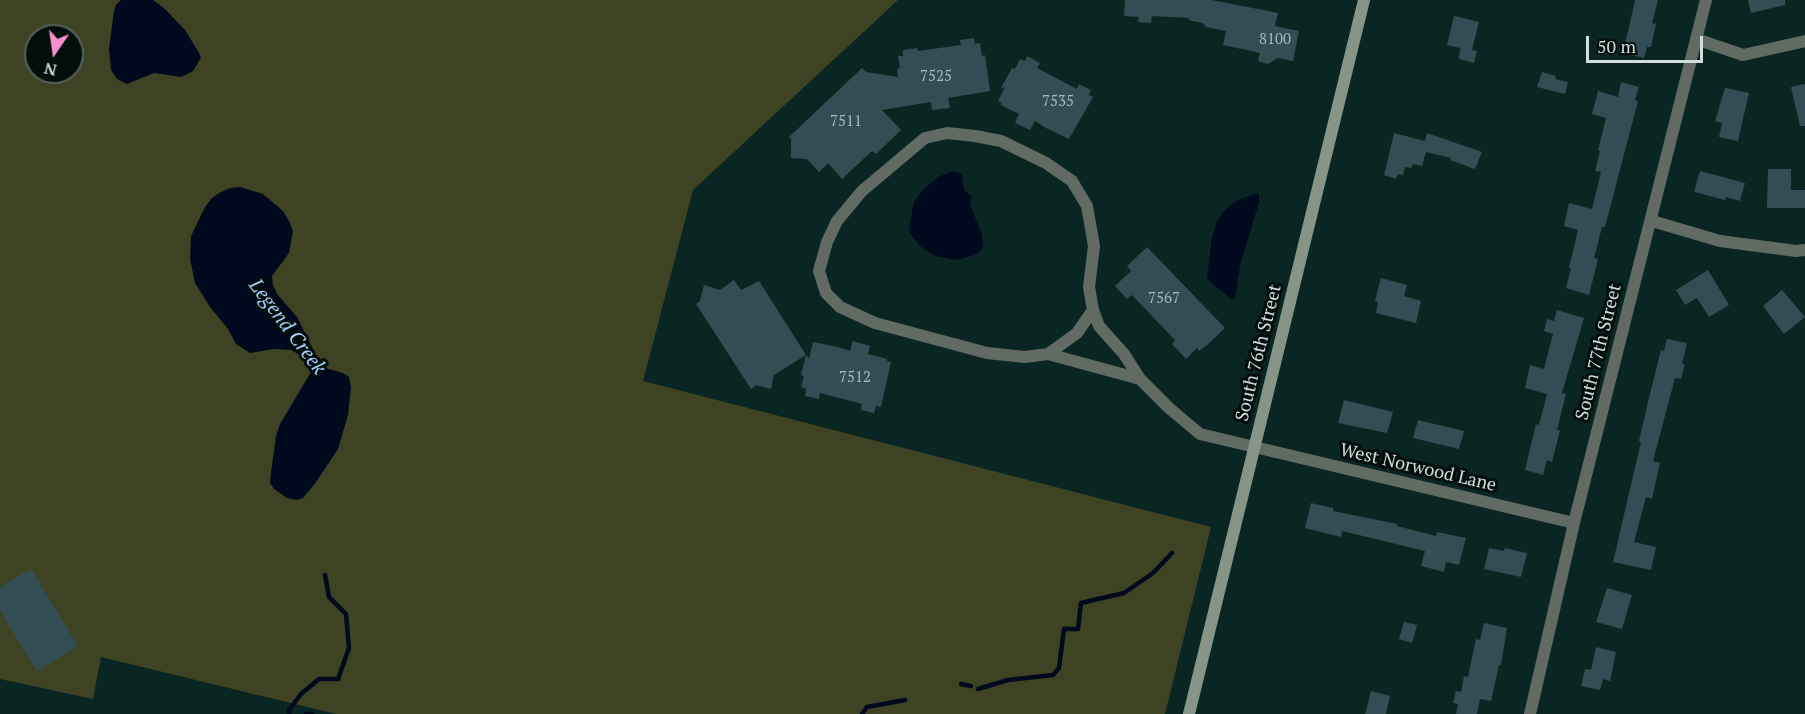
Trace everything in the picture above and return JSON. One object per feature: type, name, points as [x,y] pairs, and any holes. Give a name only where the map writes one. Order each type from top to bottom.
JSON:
[{"type":"main road","name":"South 76th Street","points":[[1189,714],[1364,0]]},
{"type":"street","name":"South 77th Street","points":[[1530,714],[1574,523],[1706,0]]},
{"type":"street","points":[[1696,39],[1743,55],[1805,41]]},
{"type":"street","points":[[1048,354],[1077,333],[1093,310],[1089,287],[1094,246],[1087,206],[1072,181],[1046,163],[1001,141],[947,133],[925,138],[862,191],[837,221],[827,242],[819,271],[826,293],[840,307],[875,323],[987,353],[1025,357],[1048,354],[1140,379]]},
{"type":"street","points":[[1652,221],[1720,242],[1796,251],[1805,250]]},
{"type":"street","name":"West Norwood Lane","points":[[1093,310],[1099,326],[1124,354],[1140,379],[1200,434],[1574,523]]},
{"type":"green space","points":[[0,0],[898,0],[693,190],[643,381],[1211,527],[1165,714],[336,714],[101,657],[93,699],[0,679]]},
{"type":"water","points":[[121,0],[153,0],[165,9],[185,30],[199,53],[201,58],[193,71],[181,77],[154,73],[127,84],[117,79],[111,70],[109,49],[114,11]]},
{"type":"water","points":[[953,171],[962,175],[964,190],[972,197],[970,204],[982,235],[983,248],[975,255],[957,260],[935,256],[920,246],[909,232],[913,204],[922,191],[938,177]]},
{"type":"water","points":[[240,187],[263,194],[283,211],[289,221],[293,231],[289,253],[272,276],[273,285],[277,294],[297,317],[321,365],[349,377],[351,387],[348,415],[338,449],[316,482],[303,498],[297,500],[287,498],[274,489],[270,483],[271,472],[280,424],[311,372],[310,365],[307,359],[291,350],[274,349],[250,353],[236,344],[195,283],[190,259],[191,236],[205,207],[219,193]]},
{"type":"water","points":[[1259,194],[1259,202],[1240,266],[1235,298],[1232,300],[1207,279],[1212,237],[1217,221],[1223,212],[1236,201]]},
{"type":"building","points":[[1125,0],[1212,0],[1278,13],[1275,26],[1299,31],[1293,61],[1278,58],[1268,64],[1258,61],[1260,53],[1223,45],[1226,31],[1206,27],[1203,23],[1188,20],[1189,18],[1152,16],[1151,23],[1138,22],[1139,17],[1124,16]]},
{"type":"building","points":[[1635,0],[1658,0],[1652,23],[1656,24],[1651,47],[1647,47],[1644,58],[1623,53]]},
{"type":"building","points":[[1748,0],[1785,0],[1785,5],[1751,13]]},
{"type":"building","points":[[1454,16],[1479,22],[1472,50],[1477,51],[1474,63],[1459,59],[1460,48],[1447,45]]},
{"type":"building","points":[[974,38],[975,44],[980,43],[982,56],[985,55],[990,91],[948,98],[950,108],[932,110],[931,102],[882,110],[901,130],[876,154],[872,151],[842,179],[828,163],[819,172],[807,159],[791,158],[791,139],[789,137],[862,68],[866,72],[898,77],[897,69],[900,68],[898,56],[903,56],[903,50],[917,48],[918,51],[961,45],[960,40]]},
{"type":"building","points":[[1027,56],[1040,63],[1037,68],[1077,89],[1079,84],[1091,90],[1089,95],[1093,97],[1069,139],[1035,121],[1030,130],[1015,123],[1019,114],[1001,105],[1002,103],[998,101],[1005,87],[1001,88],[1012,68],[1015,69],[1020,59],[1025,61]]},
{"type":"building","points":[[1542,72],[1556,76],[1555,79],[1568,82],[1565,94],[1537,87]]},
{"type":"building","points":[[1621,82],[1639,87],[1635,100],[1638,101],[1605,227],[1602,227],[1594,258],[1598,259],[1589,295],[1566,288],[1578,230],[1564,226],[1569,203],[1592,209],[1601,172],[1595,171],[1606,118],[1592,114],[1598,91],[1618,97]]},
{"type":"building","points":[[1805,84],[1805,126],[1800,126],[1791,87]]},
{"type":"building","points":[[1725,88],[1749,93],[1738,141],[1719,137],[1722,123],[1715,121]]},
{"type":"building","points":[[1394,133],[1425,141],[1427,133],[1482,152],[1475,169],[1450,160],[1451,158],[1426,152],[1422,166],[1413,164],[1411,168],[1405,167],[1403,175],[1398,174],[1396,179],[1384,175]]},
{"type":"building","points":[[1768,169],[1791,169],[1791,190],[1805,190],[1805,208],[1767,208]]},
{"type":"building","points":[[1700,171],[1745,183],[1740,201],[1726,197],[1725,200],[1694,192]]},
{"type":"building","points":[[1147,247],[1225,328],[1206,346],[1199,351],[1197,348],[1186,359],[1172,344],[1175,340],[1132,295],[1127,299],[1115,286],[1131,271],[1127,266]]},
{"type":"building","points":[[1708,270],[1729,305],[1709,317],[1697,298],[1685,305],[1676,290]]},
{"type":"building","points":[[1381,278],[1407,285],[1404,296],[1421,301],[1416,323],[1376,313],[1378,302],[1375,301]]},
{"type":"building","points":[[734,280],[741,290],[759,281],[806,355],[774,375],[771,389],[756,385],[751,389],[696,304],[700,301],[704,285],[720,290]]},
{"type":"building","points":[[1782,290],[1805,317],[1784,334],[1763,306]]},
{"type":"building","points":[[1557,310],[1584,318],[1562,393],[1566,394],[1552,462],[1547,460],[1543,475],[1525,470],[1536,424],[1539,425],[1547,394],[1525,388],[1530,365],[1544,369],[1553,334],[1544,331],[1547,319],[1554,321]]},
{"type":"building","points":[[1667,339],[1687,343],[1681,379],[1675,378],[1653,461],[1660,463],[1652,499],[1646,497],[1634,542],[1656,547],[1651,570],[1613,562],[1650,394],[1661,350],[1664,351]]},
{"type":"building","points":[[853,341],[870,346],[868,354],[891,362],[881,407],[876,406],[874,413],[861,410],[862,404],[820,393],[819,399],[805,396],[806,389],[801,387],[804,376],[801,375],[806,355],[809,359],[813,342],[850,351]]},
{"type":"building","points":[[1344,400],[1393,412],[1387,433],[1338,423]]},
{"type":"building","points":[[1418,420],[1464,431],[1459,449],[1413,438]]},
{"type":"building","points":[[1311,503],[1333,508],[1333,511],[1397,524],[1397,526],[1436,536],[1437,532],[1466,538],[1459,565],[1446,562],[1444,572],[1421,566],[1425,551],[1342,531],[1341,537],[1305,528]]},
{"type":"building","points":[[1489,548],[1504,551],[1505,548],[1527,553],[1521,577],[1484,569]]},
{"type":"building","points":[[31,569],[78,646],[37,671],[0,611],[0,587]]},
{"type":"building","points":[[1607,588],[1632,595],[1622,629],[1596,622]]},
{"type":"building","points":[[1404,622],[1417,625],[1412,643],[1399,639]]},
{"type":"building","points":[[1484,623],[1507,628],[1501,665],[1499,665],[1491,701],[1480,699],[1477,714],[1456,714],[1458,704],[1453,703],[1456,691],[1461,692],[1464,676],[1468,677],[1476,639],[1480,640]]},
{"type":"building","points":[[1596,647],[1616,652],[1610,681],[1603,679],[1600,690],[1581,686],[1585,669],[1591,670]]},
{"type":"building","points":[[1371,691],[1390,696],[1386,714],[1365,714]]},
{"type":"waterway","points":[[978,689],[1008,680],[1053,675],[1059,668],[1064,629],[1078,629],[1081,603],[1124,593],[1153,573],[1172,553]]},
{"type":"waterway","name":"Legend Creek","points":[[289,714],[289,710],[301,694],[319,679],[338,679],[349,648],[346,614],[329,597],[325,575]]},
{"type":"waterway","points":[[961,684],[971,686]]},
{"type":"waterway","points":[[862,714],[867,707],[905,700]]},
{"type":"waterway","name":"Legend Creek","points":[[306,714],[312,714]]}]
